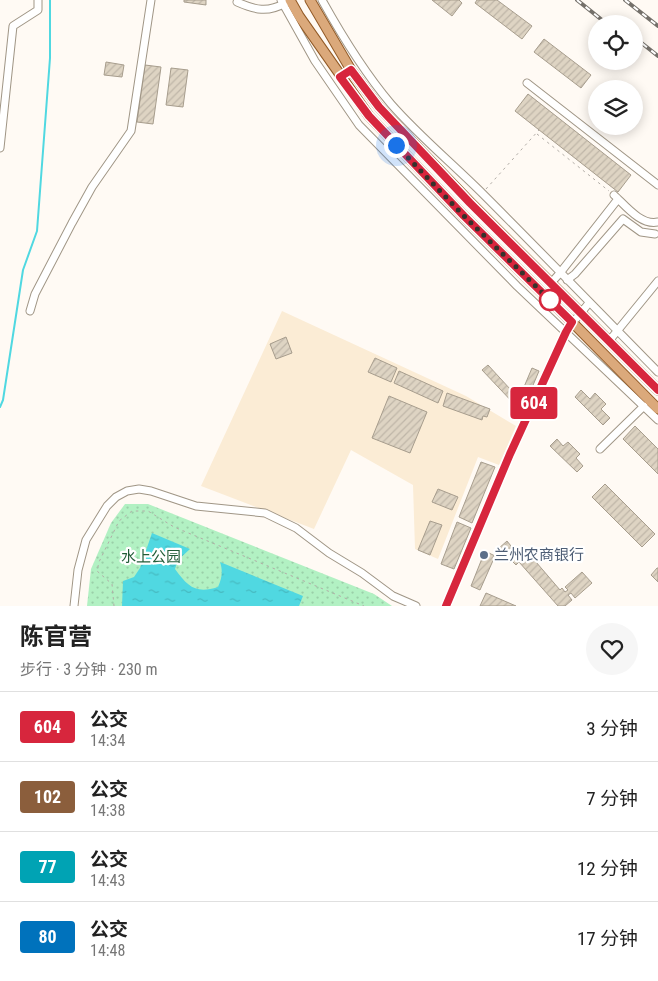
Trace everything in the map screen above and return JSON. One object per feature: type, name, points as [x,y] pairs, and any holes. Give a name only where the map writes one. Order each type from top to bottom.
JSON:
[{"type":"main road","points":[[310,0],[351,70],[379,107],[470,203],[658,390]]},
{"type":"main road","points":[[286,1],[369,116],[464,216],[658,409]]},
{"type":"street","points":[[0,148],[13,26],[38,10],[38,0]]},
{"type":"street","points":[[30,311],[35,294],[92,187],[131,131],[151,0]]},
{"type":"street","points":[[322,0],[338,29],[391,104],[482,193],[658,372]]},
{"type":"street","points":[[238,2],[260,10],[274,8],[286,1],[315,61],[359,125],[510,279],[658,420]]},
{"type":"street","points":[[340,77],[351,70]]},
{"type":"street","points":[[527,83],[658,185]]},
{"type":"street","points":[[551,283],[560,274],[616,197],[642,220],[652,224],[658,222]]},
{"type":"street","points":[[567,280],[575,274],[623,218],[641,232],[655,234]]},
{"type":"street","points":[[609,341],[658,281]]},
{"type":"street","points":[[446,606],[510,454],[566,332],[572,322],[590,303]]},
{"type":"street","points":[[600,449],[644,406]]},
{"type":"street","points":[[74,606],[78,570],[86,540],[107,506],[116,497],[126,491],[139,489],[151,491],[196,506],[265,513],[296,528],[329,553],[362,573],[393,596],[416,606]]},
{"type":"path","points":[[482,193],[539,130]]},
{"type":"path","points":[[537,134],[616,197]]},
{"type":"path","points":[[114,606],[112,584],[97,571],[99,562],[119,521],[132,512],[140,511],[148,511],[174,527],[364,606]]},
{"type":"shaded area","points":[[282,311],[466,396],[516,426],[499,465],[478,457],[438,559],[415,549],[413,485],[351,450],[314,529],[201,486]]},
{"type":"green space","name":"水上公园","points":[[125,504],[148,504],[374,594],[392,606],[87,606],[91,569],[111,523]]},
{"type":"water","points":[[152,533],[190,549],[178,560],[175,569],[193,587],[204,590],[218,587],[222,574],[220,562],[303,596],[299,606],[122,606],[123,581],[134,577],[140,568]]},
{"type":"building","points":[[184,0],[206,0],[206,5],[184,2]]},
{"type":"building","points":[[432,0],[459,0],[462,3],[452,16]]},
{"type":"building","points":[[477,0],[497,0],[532,26],[522,39],[475,3]]},
{"type":"building","points":[[544,39],[591,75],[581,88],[534,52]]},
{"type":"building","points":[[106,62],[124,65],[122,77],[104,75]]},
{"type":"building","points":[[145,65],[161,67],[153,124],[137,122]]},
{"type":"building","points":[[171,68],[188,70],[183,107],[166,105]]},
{"type":"building","points":[[528,94],[631,175],[618,192],[515,111]]},
{"type":"building","points":[[286,337],[292,353],[276,359],[270,344]]},
{"type":"building","points":[[375,358],[397,368],[391,382],[368,372]]},
{"type":"building","points":[[488,365],[522,402],[517,407],[482,370]]},
{"type":"building","points":[[532,368],[539,371],[528,397],[521,394]]},
{"type":"building","points":[[399,371],[443,391],[438,403],[394,383]]},
{"type":"building","points":[[581,390],[590,399],[595,393],[606,404],[601,409],[610,418],[603,425],[575,397]]},
{"type":"building","points":[[447,393],[490,409],[487,417],[483,416],[482,420],[443,406]]},
{"type":"building","points":[[389,396],[427,412],[410,453],[372,438]]},
{"type":"building","points":[[635,426],[658,449],[658,474],[623,439]]},
{"type":"building","points":[[557,439],[563,446],[568,442],[580,454],[576,458],[583,466],[577,472],[550,446]]},
{"type":"building","points":[[481,462],[495,467],[472,523],[459,517]]},
{"type":"building","points":[[605,484],[655,534],[642,547],[592,497]]},
{"type":"building","points":[[438,489],[458,497],[452,510],[432,502]]},
{"type":"building","points":[[430,521],[442,525],[430,555],[418,550]]},
{"type":"building","points":[[457,522],[471,528],[454,569],[441,564]]},
{"type":"building","points":[[507,541],[523,561],[530,555],[560,590],[562,588],[565,592],[568,590],[565,587],[582,572],[592,583],[575,598],[571,593],[568,595],[572,600],[565,606],[558,606],[519,562],[516,565],[512,561],[510,563],[498,549]]},
{"type":"building","points":[[485,551],[495,556],[480,590],[471,586]]},
{"type":"building","points":[[658,568],[658,582],[651,575]]},
{"type":"building","points":[[486,593],[516,606],[480,606]]},
{"type":"waterway","points":[[0,407],[3,400],[23,270],[37,231],[50,58],[50,0]]},
{"type":"railway","points":[[577,0],[596,15]]},
{"type":"railway","points":[[625,0],[658,26]]},
{"type":"railway","points":[[643,44],[658,56]]},
{"type":"bus line","name":"604","points":[[446,606],[510,454],[572,322],[464,216],[369,116],[340,77],[351,70],[379,107],[470,203],[658,390]]},
{"type":"place","name":"兰州农商银行","points":[[484,555]]},
{"type":"route","points":[[396,145],[464,216],[552,302],[550,300]]}]
